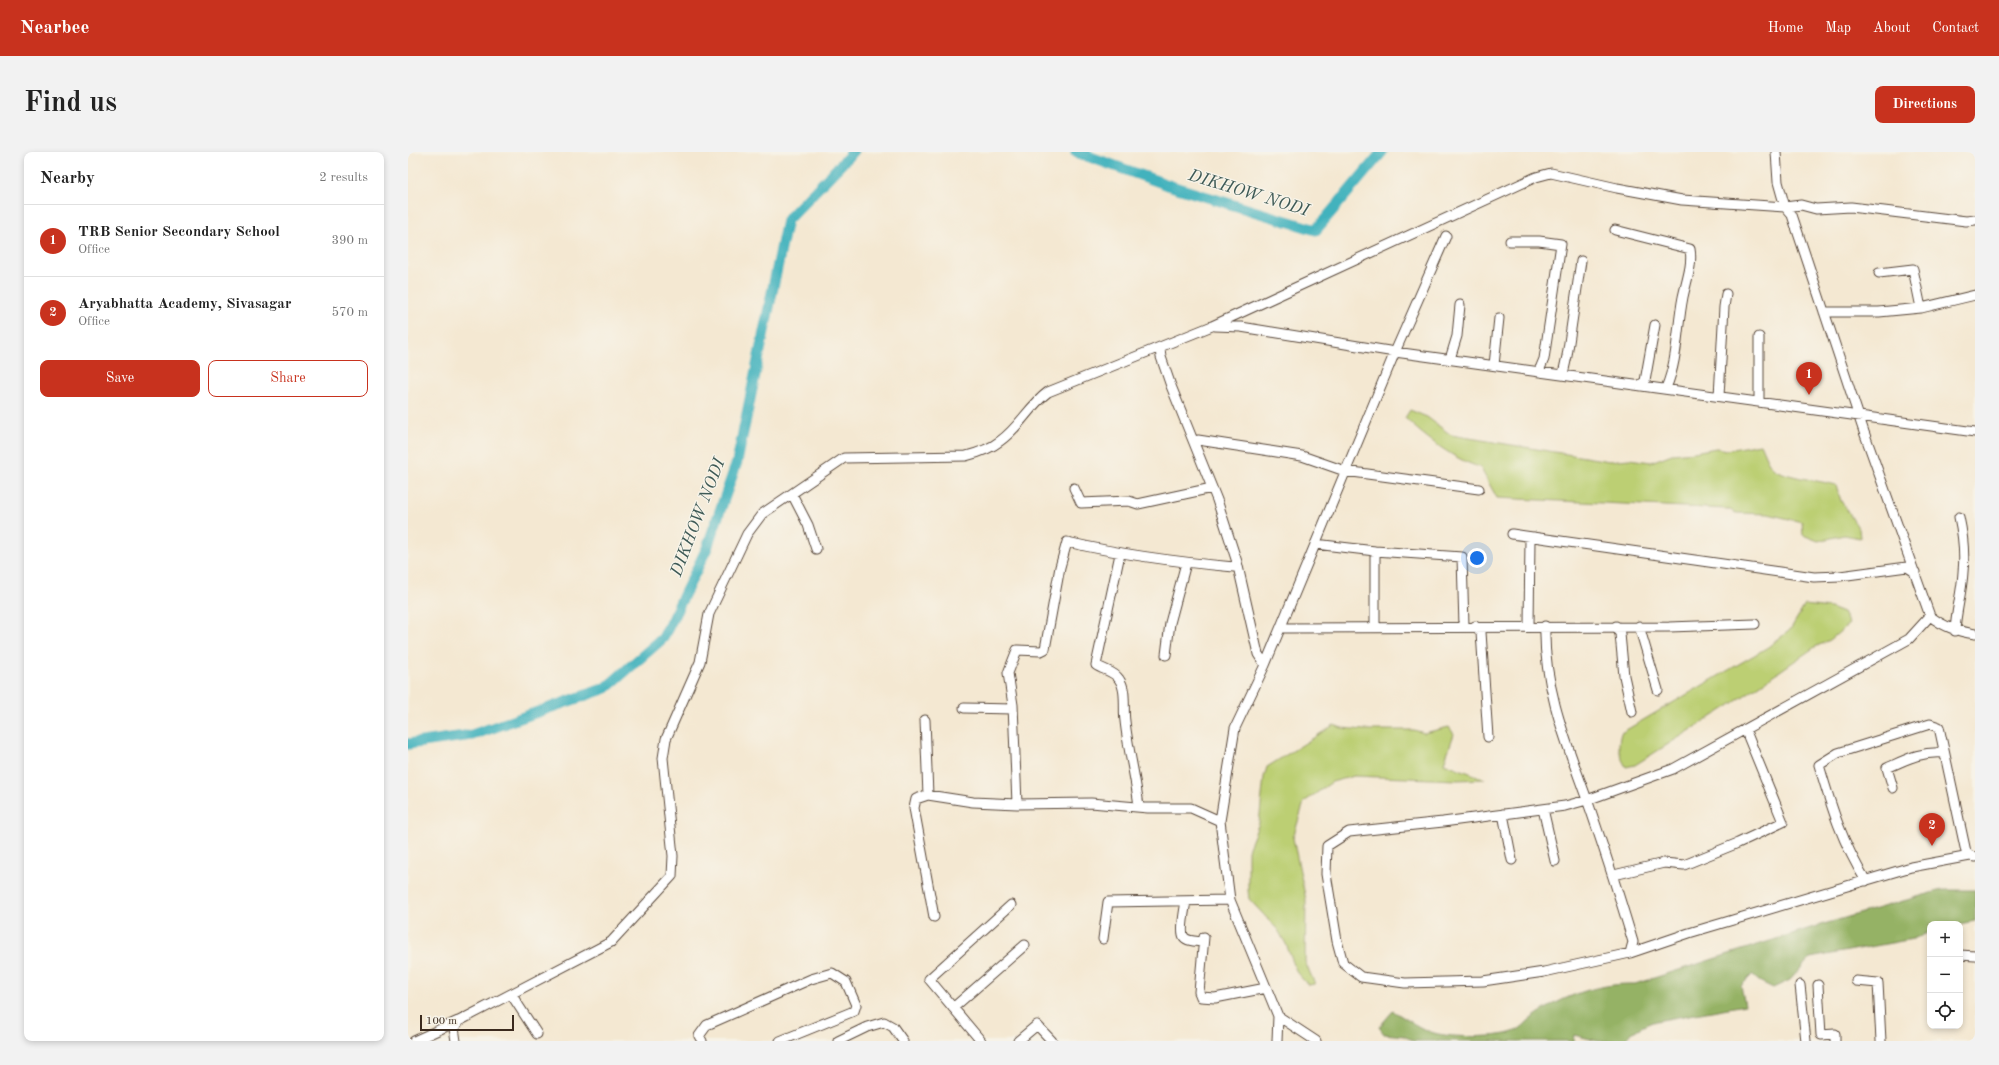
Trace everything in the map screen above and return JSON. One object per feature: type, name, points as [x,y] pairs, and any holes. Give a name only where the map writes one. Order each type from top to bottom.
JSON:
[{"type":"street","points":[[1776,152],[1778,182],[1785,207],[1792,215],[1859,416],[1930,616],[1941,625],[1955,630],[1975,634]]},
{"type":"street","points":[[414,1041],[459,1021],[611,942],[672,876],[673,856],[663,758],[666,739],[700,662],[709,614],[739,547],[762,514],[844,458],[966,456],[983,452],[1001,441],[1036,400],[1048,392],[1160,349],[1536,177],[1551,173],[1617,188],[1682,200],[1785,207],[1801,205],[1816,209],[1851,207],[1966,221],[1975,220]]},
{"type":"street","points":[[1615,230],[1690,249],[1691,258],[1683,298],[1671,376],[1666,388]]},
{"type":"street","points":[[1277,1041],[1278,1016],[1230,900],[1220,821],[1236,728],[1265,665],[1345,471],[1446,236]]},
{"type":"street","points":[[1510,241],[1539,241],[1561,244],[1544,359],[1539,371]]},
{"type":"street","points":[[1563,374],[1568,356],[1581,260]]},
{"type":"street","points":[[1879,273],[1902,268],[1912,269],[1921,308]]},
{"type":"street","points":[[1718,396],[1726,294]]},
{"type":"street","points":[[1824,312],[1879,312],[1921,308],[1975,295]]},
{"type":"street","points":[[1450,359],[1457,336],[1460,305]]},
{"type":"street","points":[[1494,365],[1499,318]]},
{"type":"street","points":[[1640,385],[1645,380],[1655,325]]},
{"type":"street","points":[[1212,326],[1241,327],[1396,352],[1666,388],[1975,432]]},
{"type":"street","points":[[1759,337],[1759,402]]},
{"type":"street","points":[[1160,349],[1161,357],[1171,386],[1212,488],[1237,562],[1258,654],[1265,665]]},
{"type":"street","points":[[1194,441],[1198,440],[1302,456],[1345,471],[1479,489]]},
{"type":"street","points":[[1074,488],[1081,503],[1129,502],[1138,504],[1212,488]]},
{"type":"street","points":[[792,494],[808,525],[816,549]]},
{"type":"street","points":[[1955,630],[1956,612],[1964,573],[1964,539],[1959,517]]},
{"type":"street","points":[[1512,534],[1814,577],[1840,576],[1907,567],[1914,572]]},
{"type":"street","points":[[1529,626],[1530,540],[1534,537]]},
{"type":"street","points":[[1017,804],[1013,709],[1008,673],[1010,664],[1017,650],[1041,652],[1045,648],[1060,567],[1067,542],[1120,554],[1186,564],[1234,567],[1237,562]]},
{"type":"street","points":[[1315,544],[1375,551],[1462,557],[1464,626]]},
{"type":"street","points":[[1374,626],[1375,551]]},
{"type":"street","points":[[1120,554],[1096,665],[1112,672],[1119,679],[1123,688],[1125,722],[1135,774],[1139,807]]},
{"type":"street","points":[[1166,655],[1170,623],[1186,564]]},
{"type":"street","points":[[1930,616],[1909,639],[1673,769],[1587,800],[1565,806],[1349,832],[1327,846],[1326,874],[1336,940],[1343,963],[1362,977],[1405,983],[1483,981],[1544,972],[1630,953],[1689,933],[1912,868],[1973,857]]},
{"type":"street","points":[[1280,628],[1374,626],[1639,626],[1755,624]]},
{"type":"street","points":[[1475,626],[1481,632],[1488,737]]},
{"type":"street","points":[[1545,626],[1546,661],[1552,696],[1614,875],[1632,942],[1630,953]]},
{"type":"street","points":[[1616,626],[1620,634],[1624,676],[1632,712]]},
{"type":"street","points":[[1639,626],[1658,690]]},
{"type":"street","points":[[964,708],[1013,709]]},
{"type":"street","points":[[925,720],[928,795]]},
{"type":"street","points":[[1866,881],[1852,858],[1834,817],[1819,765],[1838,753],[1930,724],[1939,727],[1966,852],[1973,857]]},
{"type":"street","points":[[1614,875],[1664,863],[1684,865],[1738,844],[1783,822],[1745,729]]},
{"type":"street","points":[[1892,788],[1887,768],[1908,758],[1929,752],[1944,753]]},
{"type":"street","points":[[934,917],[914,808],[916,799],[928,795],[973,802],[1017,804],[1091,803],[1139,807],[1190,808],[1220,821]]},
{"type":"street","points":[[1543,809],[1555,861]]},
{"type":"street","points":[[1503,814],[1512,860]]},
{"type":"street","points":[[1103,939],[1108,902],[1230,900]]},
{"type":"street","points":[[1186,901],[1183,932],[1184,937],[1190,940],[1204,940],[1199,992],[1201,997],[1215,998],[1266,988]]},
{"type":"street","points":[[981,1041],[929,979],[1011,905]]},
{"type":"street","points":[[953,1008],[1026,945]]},
{"type":"street","points":[[1963,955],[1975,956]]},
{"type":"street","points":[[702,1041],[699,1036],[707,1025],[811,979],[832,973],[846,982],[856,1005],[854,1011],[780,1041]]},
{"type":"street","points":[[1856,981],[1878,983],[1881,1041]]},
{"type":"street","points":[[1800,985],[1806,1041]]},
{"type":"street","points":[[1818,985],[1821,1035],[1835,1034],[1836,1041]]},
{"type":"street","points":[[510,994],[536,1034]]},
{"type":"street","points":[[1278,1016],[1316,1041]]},
{"type":"street","points":[[456,1041],[454,1028],[459,1021]]},
{"type":"street","points":[[838,1041],[867,1027],[884,1022],[893,1027],[903,1041]]},
{"type":"street","points":[[1018,1041],[1037,1025],[1052,1041]]},
{"type":"green space","points":[[1410,410],[1427,417],[1451,435],[1609,461],[1629,459],[1651,462],[1672,454],[1716,448],[1727,450],[1760,444],[1772,467],[1779,472],[1795,477],[1836,485],[1841,501],[1859,529],[1860,538],[1844,535],[1818,541],[1803,535],[1802,522],[1768,514],[1736,513],[1728,509],[1497,498],[1480,467],[1450,454],[1421,432],[1405,418]]},
{"type":"green space","points":[[1805,605],[1830,608],[1843,613],[1849,624],[1830,640],[1815,647],[1729,706],[1635,765],[1626,767],[1619,751],[1621,733],[1768,647],[1790,630]]},
{"type":"green space","points":[[1334,725],[1342,728],[1364,730],[1414,730],[1424,733],[1449,727],[1454,734],[1444,763],[1485,779],[1457,780],[1354,776],[1332,782],[1304,802],[1293,838],[1306,900],[1305,962],[1315,984],[1308,985],[1297,973],[1286,944],[1278,930],[1249,899],[1248,850],[1259,823],[1264,777],[1267,767]]},
{"type":"green space","points":[[1941,890],[1975,890],[1975,921],[1963,923],[1963,921],[1927,921],[1927,933],[1913,939],[1810,958],[1790,980],[1773,988],[1759,981],[1752,975],[1741,986],[1745,1005],[1656,1021],[1642,1027],[1621,1041],[1598,1041],[1574,1035],[1573,1041],[1413,1041],[1404,1036],[1384,1034],[1379,1027],[1393,1011],[1424,1029],[1442,1035],[1474,1037],[1505,1034],[1519,1029],[1532,1018],[1556,1003],[1581,992],[1621,984],[1635,984],[1817,926]]},
{"type":"waterway","name":"DIKHOW NODI","points":[[408,744],[472,735],[606,688],[663,638],[707,548],[737,462],[787,220],[853,152]]},
{"type":"waterway","name":"DIKHOW NODI","points":[[1076,152],[1171,186],[1316,230],[1382,152]]},
{"type":"place","name":"TRB Senior Secondary School","points":[[1809,395]]},
{"type":"place","name":"Aryabhatta Academy, Sivasagar","points":[[1932,846]]}]
